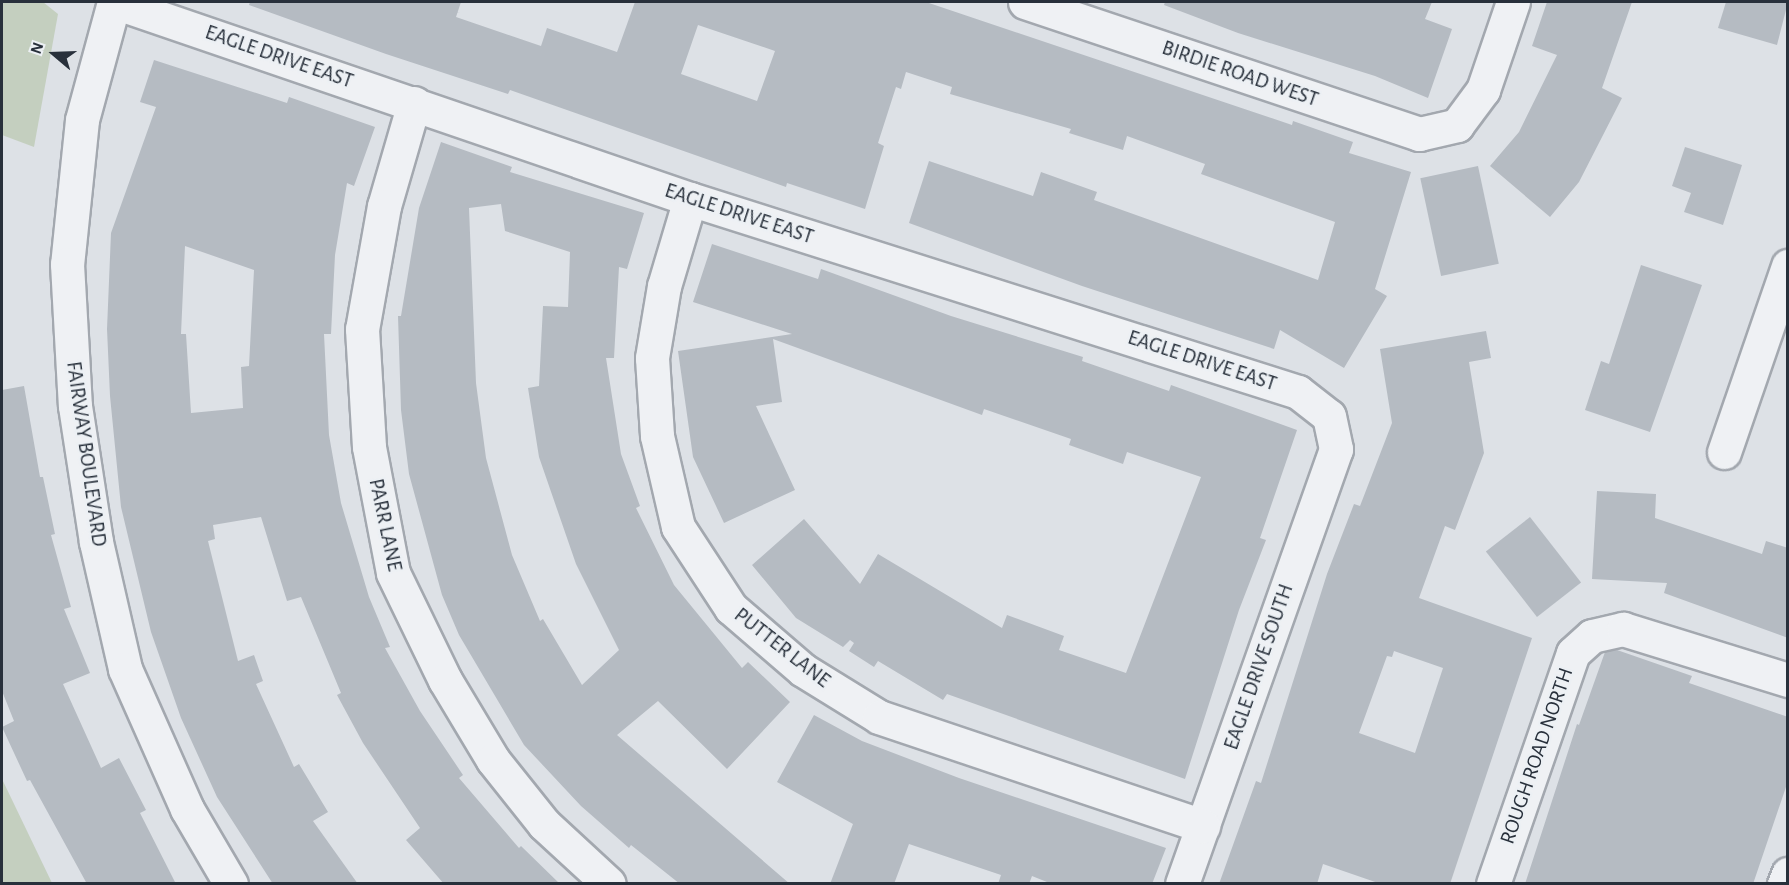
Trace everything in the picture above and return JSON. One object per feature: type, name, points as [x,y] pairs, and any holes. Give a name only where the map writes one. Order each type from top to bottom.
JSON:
[{"type":"street","name":"EAGLE DRIVE EAST","points":[[114,2],[690,199],[1298,392],[1329,416],[1336,449]]},
{"type":"street","name":"FAIRWAY BOULEVARD","points":[[114,2],[82,120],[66,264],[75,406],[96,542],[125,669],[187,809],[231,884]]},
{"type":"street","name":"BIRDIE ROAD WEST","points":[[1025,2],[1419,134],[1457,126],[1483,90],[1513,2]]},
{"type":"street","name":"PARR LANE","points":[[414,103],[384,206],[362,329],[369,447],[393,573],[445,680],[493,760],[544,824],[609,884]]},
{"type":"street","name":"PUTTER LANE","points":[[690,199],[664,286],[652,358],[657,436],[678,527],[731,608],[803,670],[879,717],[1203,826]]},
{"type":"street","points":[[1724,452],[1788,266]]},
{"type":"street","name":"EAGLE DRIVE SOUTH","points":[[1182,884],[1336,449]]},
{"type":"street","name":"ROUGH ROAD NORTH","points":[[1493,884],[1573,653],[1592,636],[1623,629],[1788,681]]},
{"type":"street","points":[[1784,884],[1788,874]]},
{"type":"green space","points":[[2,2],[43,2],[58,14],[34,147],[2,135]]},
{"type":"green space","points":[[2,779],[52,883],[2,883]]},
{"type":"building","points":[[250,2],[461,2],[456,17],[541,46],[547,28],[617,52],[635,2],[926,2],[1292,125],[1293,121],[1353,142],[1349,153],[1411,172],[1375,289],[1387,296],[1344,368],[1280,330],[1274,349],[1082,286],[909,223],[929,161],[1033,196],[1041,172],[1097,192],[1094,200],[1318,280],[1335,222],[1201,174],[1205,164],[1127,136],[1123,150],[1069,133],[1071,129],[950,94],[952,87],[906,72],[901,89],[896,87],[878,143],[884,146],[865,209],[787,183],[786,187],[510,90],[508,94],[386,54],[249,5]],"holes":[[[698,25],[775,51],[757,101],[681,74]]]},
{"type":"building","points":[[1165,2],[1432,2],[1425,19],[1452,29],[1428,98],[1375,76],[1238,33],[1164,5]]},
{"type":"building","points":[[1547,2],[1632,2],[1602,88],[1622,98],[1579,182],[1550,217],[1490,166],[1519,132],[1557,55],[1532,46]]},
{"type":"building","points":[[1726,2],[1788,2],[1777,45],[1718,28]]},
{"type":"building","points":[[154,60],[287,103],[289,97],[375,127],[354,186],[347,183],[335,255],[331,334],[324,334],[329,435],[341,503],[369,597],[390,647],[385,648],[420,711],[463,775],[459,778],[519,848],[521,846],[560,884],[444,884],[406,840],[420,828],[363,743],[337,695],[341,693],[301,597],[287,601],[261,517],[213,525],[215,539],[208,541],[238,661],[254,655],[263,681],[256,684],[294,767],[299,764],[328,812],[313,821],[358,884],[273,884],[217,797],[181,718],[151,632],[121,507],[110,396],[107,329],[111,233],[156,107],[140,102]],"holes":[[[185,246],[254,270],[249,366],[241,367],[243,408],[191,413],[186,334],[181,334]]]},
{"type":"building","points":[[441,142],[512,167],[510,172],[644,213],[627,269],[619,267],[614,358],[606,358],[621,454],[640,506],[636,508],[674,585],[742,668],[748,662],[790,702],[727,769],[658,701],[617,735],[790,884],[680,884],[631,845],[629,848],[581,806],[524,745],[459,635],[442,595],[409,474],[401,410],[398,316],[401,316],[419,208]],"holes":[[[501,204],[505,231],[570,252],[568,307],[543,306],[539,386],[528,388],[539,457],[576,564],[619,650],[582,685],[543,619],[540,621],[512,555],[486,458],[476,383],[469,208]]]},
{"type":"building","points":[[1685,147],[1742,165],[1723,225],[1684,212],[1691,193],[1672,186]]},
{"type":"building","points":[[1478,166],[1499,264],[1441,276],[1420,178]]},
{"type":"building","points":[[712,244],[818,279],[821,269],[951,316],[1083,357],[1082,361],[1169,391],[1171,385],[1297,430],[1260,538],[1266,540],[1239,610],[1185,779],[947,694],[943,700],[878,661],[874,667],[849,651],[854,643],[850,640],[843,647],[796,618],[752,565],[804,519],[860,584],[878,554],[1002,628],[1007,615],[1064,636],[1059,650],[1126,673],[1201,477],[1127,452],[1123,464],[1069,445],[1071,439],[984,409],[982,415],[773,339],[782,402],[756,406],[795,490],[724,523],[693,457],[678,351],[792,334],[693,302]]},
{"type":"building","points":[[1641,265],[1702,285],[1650,432],[1585,410],[1601,361],[1609,364]]},
{"type":"building","points":[[1486,331],[1491,358],[1469,362],[1484,453],[1455,530],[1445,526],[1419,598],[1532,638],[1450,884],[1381,884],[1323,864],[1317,884],[1219,884],[1256,781],[1261,783],[1327,574],[1354,504],[1360,506],[1392,423],[1380,349]],"holes":[[[1394,651],[1443,668],[1415,753],[1359,733],[1387,656],[1392,657]]]},
{"type":"building","points":[[24,386],[40,477],[43,477],[55,534],[51,535],[71,607],[64,609],[90,673],[63,684],[101,768],[119,758],[146,810],[140,813],[176,884],[87,884],[30,780],[27,781],[2,727],[14,721],[2,691],[2,390]]},
{"type":"building","points":[[1597,491],[1656,494],[1655,518],[1762,554],[1766,541],[1788,548],[1788,638],[1664,593],[1667,583],[1592,579]]},
{"type":"building","points":[[1530,517],[1581,582],[1537,617],[1486,551]]},
{"type":"building","points":[[1617,650],[1692,676],[1689,683],[1788,717],[1788,781],[1753,884],[1525,884],[1577,724],[1579,725],[1605,652]]},
{"type":"building","points":[[814,715],[862,741],[959,778],[1166,848],[1152,884],[1052,884],[1032,876],[1029,884],[998,884],[1001,875],[909,844],[894,884],[830,884],[853,824],[777,782]]}]
